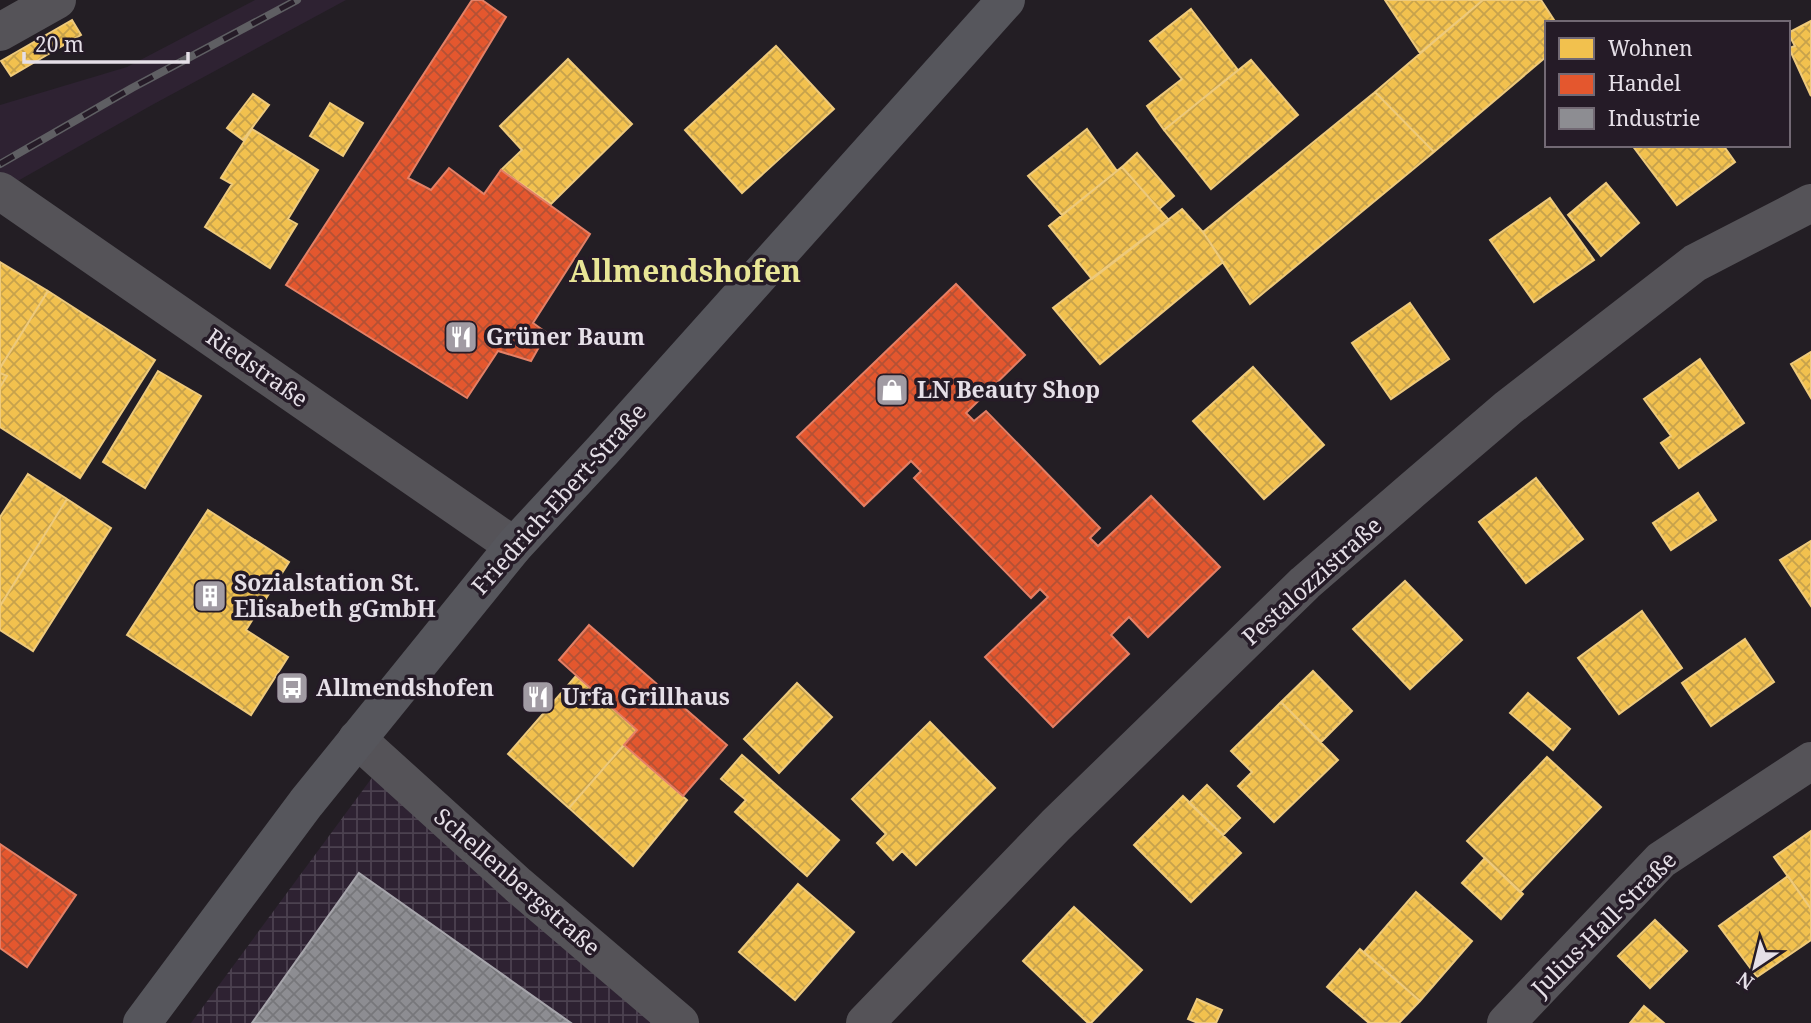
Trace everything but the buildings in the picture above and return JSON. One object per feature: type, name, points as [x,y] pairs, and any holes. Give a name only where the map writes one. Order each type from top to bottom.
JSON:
[{"type":"main road","name":"Friedrich-Ebert-Straße","points":[[142,1023],[306,803],[514,546],[1006,0]]},
{"type":"street","points":[[0,33],[57,0]]},
{"type":"street","name":"Pestalozzistraße","points":[[865,1023],[1056,825],[1305,583],[1507,408],[1695,263],[1811,203]]},
{"type":"street","name":"Riedstraße","points":[[10,210],[514,546]]},
{"type":"street","name":"Schellenbergstraße","points":[[357,739],[518,885],[680,1023]]},
{"type":"street","name":"Julius-Hall-Straße","points":[[1506,1023],[1661,860],[1811,761]]},
{"type":"shaded area","points":[[255,0],[346,0],[0,191],[0,105],[127,67]]},
{"type":"shaded area","points":[[374,775],[677,1023],[191,1023]]},
{"type":"railway","points":[[0,164],[132,88],[297,0]]},
{"type":"place","name":"Grüner Baum","points":[[461,337]]},
{"type":"place","name":"LN Beauty Shop","points":[[892,390]]},
{"type":"place","name":"Sozialstation St. Elisabeth gGmbH","points":[[210,596]]},
{"type":"place","name":"Allmendshofen","points":[[292,688]]},
{"type":"place","name":"Urfa Grillhaus","points":[[538,697]]},
{"type":"district","name":"Allmendshofen","points":[[685,272]]}]
